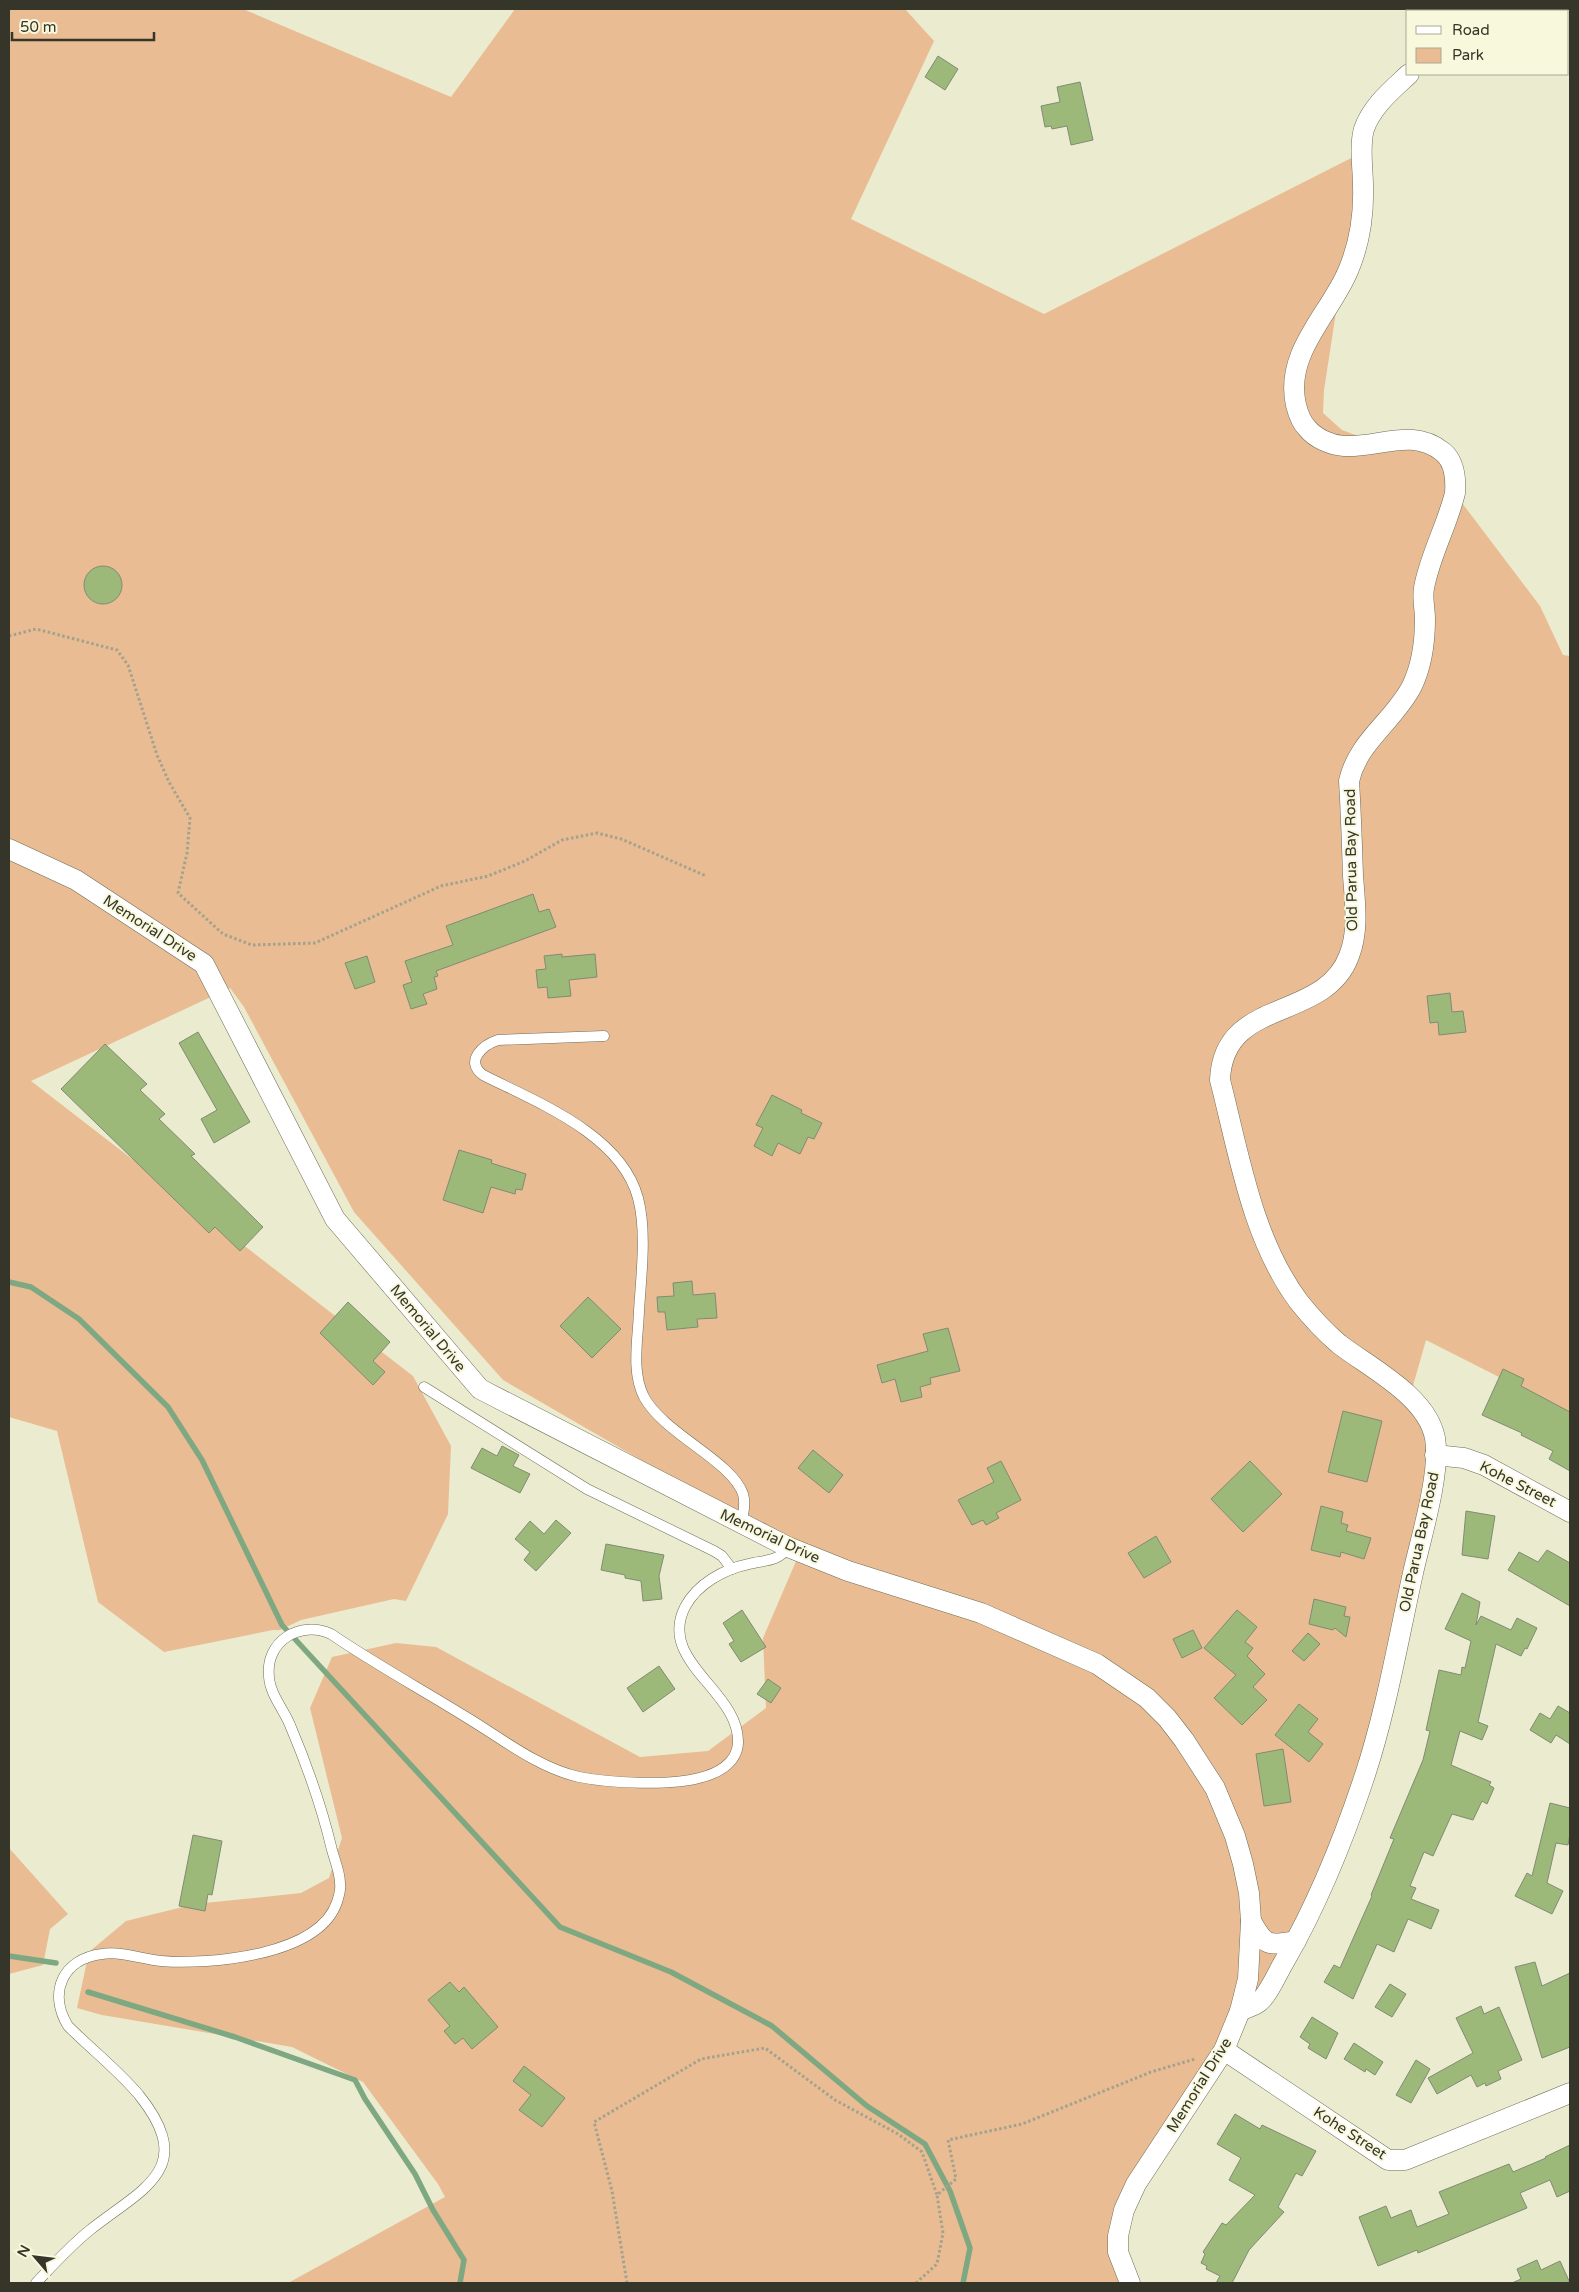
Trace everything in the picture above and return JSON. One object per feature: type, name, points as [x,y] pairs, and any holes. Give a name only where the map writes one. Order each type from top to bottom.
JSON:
[{"type":"street","name":"Old Parua Bay Road","points":[[1240,2011],[1261,2001],[1296,1941],[1311,1911],[1364,1778],[1380,1722],[1426,1513],[1435,1455],[1435,1438],[1423,1413],[1396,1386],[1338,1343],[1299,1301],[1286,1280],[1274,1258],[1249,1195],[1220,1080],[1225,1051],[1246,1026],[1322,991],[1334,981],[1349,957],[1353,944],[1355,915],[1351,773],[1353,765],[1364,747],[1400,704],[1411,686],[1419,667],[1424,646],[1423,591],[1428,564],[1455,494],[1456,481],[1447,456],[1426,441],[1402,439],[1346,446],[1332,444],[1319,438],[1307,429],[1299,415],[1293,383],[1299,358],[1348,272],[1359,242],[1363,214],[1362,143],[1365,128],[1379,103],[1408,75]]},
{"type":"street","name":"Memorial Drive","points":[[9,849],[76,880],[204,964],[335,1219],[480,1389],[788,1547],[848,1571],[981,1613],[1097,1664],[1147,1698],[1167,1718],[1184,1740],[1215,1788],[1235,1836],[1249,1893],[1251,1921],[1248,1979],[1240,2011],[1224,2050],[1130,2195],[1121,2220],[1118,2252],[1130,2283]]},
{"type":"street","name":"Kohe Street","points":[[1435,1455],[1464,1458],[1484,1465],[1570,1512]]},
{"type":"street","points":[[1251,1921],[1261,1938],[1268,1942],[1275,1944],[1296,1941]]},
{"type":"street","name":"Kohe Street","points":[[1224,2050],[1388,2160],[1405,2160],[1570,2093]]},
{"type":"lane","points":[[604,1036],[498,1040],[483,1046],[474,1062],[478,1072],[580,1127],[603,1145],[627,1172],[638,1198],[642,1227],[636,1356],[640,1386],[645,1398],[659,1416],[727,1472],[739,1485],[744,1496],[745,1507],[741,1524]]},
{"type":"lane","points":[[424,1387],[587,1489],[714,1551],[722,1556],[732,1569]]},
{"type":"lane","points":[[36,2283],[75,2242],[149,2186],[160,2168],[164,2150],[160,2130],[139,2096],[68,2026],[58,1998],[58,1990],[68,1971],[79,1962],[100,1954],[112,1953],[160,1961],[195,1962],[224,1960],[269,1950],[296,1941],[312,1933],[327,1920],[336,1904],[340,1882],[329,1836],[301,1750],[269,1679],[269,1664],[273,1652],[280,1641],[290,1634],[306,1629],[324,1630],[520,1750],[556,1769],[579,1777],[657,1782],[696,1779],[716,1774],[724,1767],[738,1746],[738,1734],[735,1723],[726,1706],[684,1651],[680,1635],[680,1622],[684,1610],[695,1592],[709,1582],[732,1569],[778,1558],[784,1555],[788,1547]]},
{"type":"path","points":[[9,636],[36,629],[117,650],[128,665],[157,755],[169,782],[190,818],[187,853],[178,893],[223,934],[252,945],[315,943],[441,886],[488,876],[525,861],[562,840],[597,833],[621,839],[706,876]]},
{"type":"path","points":[[627,2283],[612,2191],[594,2122],[701,2059],[766,2048],[835,2100],[898,2134],[922,2152],[937,2195],[943,2233],[937,2264],[916,2283]]},
{"type":"path","points":[[937,2195],[956,2178],[948,2140],[1022,2124],[1151,2072],[1224,2050]]},
{"type":"green space","points":[[9,9],[243,9],[451,97],[515,9],[905,9],[934,41],[851,219],[1044,314],[1371,148],[1336,312],[1324,390],[1323,413],[1342,430],[1388,447],[1423,451],[1463,473],[1456,495],[1540,606],[1563,655],[1570,656],[1570,1413],[1426,1340],[1410,1396],[1435,1449],[1365,1770],[1293,1943],[1111,2230],[1138,2283],[288,2283],[445,2197],[438,2184],[363,2082],[292,2047],[102,2015],[77,2008],[89,1952],[126,1921],[195,1904],[301,1893],[329,1878],[342,1838],[310,1708],[332,1657],[396,1643],[436,1647],[640,1757],[708,1751],[766,1708],[763,1638],[800,1552],[503,1380],[354,1212],[244,1007],[230,988],[31,1081],[413,1376],[451,1446],[448,1514],[406,1601],[394,1599],[301,1620],[280,1630],[164,1652],[98,1602],[57,1431],[9,1417]]},
{"type":"green space","points":[[9,1848],[68,1914],[50,1929],[43,1965],[9,1974]]},
{"type":"building","points":[[938,56],[958,69],[945,90],[925,77]]},
{"type":"building","points":[[1080,82],[1093,140],[1071,145],[1067,126],[1052,129],[1051,126],[1045,127],[1041,106],[1060,102],[1057,87]]},
{"type":"building","points":[[103,566],[116,572],[122,585],[116,598],[103,604],[90,598],[84,585],[90,572]]},
{"type":"building","points":[[533,894],[539,912],[549,909],[556,927],[436,971],[438,976],[434,977],[437,989],[423,994],[427,1004],[411,1009],[403,985],[412,982],[405,961],[453,945],[446,926]]},
{"type":"building","points":[[562,954],[562,957],[595,954],[597,977],[569,980],[571,996],[548,998],[547,987],[538,988],[536,970],[546,969],[544,956]]},
{"type":"building","points":[[367,956],[375,982],[355,989],[345,963]]},
{"type":"building","points":[[1450,993],[1452,1012],[1463,1011],[1466,1032],[1439,1035],[1438,1022],[1430,1023],[1427,996]]},
{"type":"building","points":[[198,1032],[250,1122],[214,1143],[201,1119],[217,1110],[179,1043]]},
{"type":"building","points":[[105,1044],[147,1084],[140,1090],[165,1114],[159,1119],[195,1154],[191,1156],[263,1227],[240,1251],[215,1227],[209,1233],[61,1089]]},
{"type":"building","points":[[772,1095],[802,1110],[801,1113],[822,1123],[814,1139],[808,1137],[800,1154],[778,1143],[772,1156],[754,1146],[763,1128],[756,1125]]},
{"type":"building","points":[[459,1150],[492,1160],[491,1163],[526,1174],[522,1190],[516,1189],[515,1194],[491,1187],[483,1213],[443,1200]]},
{"type":"building","points":[[692,1281],[693,1295],[715,1293],[717,1318],[697,1319],[698,1327],[667,1330],[665,1312],[658,1312],[657,1297],[674,1296],[673,1283]]},
{"type":"building","points":[[588,1297],[621,1329],[592,1358],[560,1326]]},
{"type":"building","points":[[348,1302],[390,1342],[373,1361],[385,1372],[373,1385],[320,1333]]},
{"type":"building","points":[[948,1328],[960,1371],[930,1378],[931,1384],[920,1387],[922,1397],[901,1402],[895,1379],[882,1383],[877,1365],[928,1351],[923,1334]]},
{"type":"building","points":[[1503,1369],[1524,1379],[1521,1386],[1570,1412],[1570,1471],[1549,1459],[1553,1451],[1521,1435],[1522,1433],[1482,1415]]},
{"type":"building","points":[[1343,1411],[1382,1421],[1367,1482],[1328,1472]]},
{"type":"building","points":[[502,1446],[519,1455],[513,1466],[530,1474],[520,1493],[471,1468],[482,1448],[497,1456]]},
{"type":"building","points":[[813,1450],[843,1475],[829,1493],[798,1468]]},
{"type":"building","points":[[1001,1461],[1021,1500],[996,1513],[999,1518],[986,1525],[983,1520],[972,1525],[958,1500],[994,1482],[987,1468]]},
{"type":"building","points":[[1250,1461],[1282,1494],[1243,1532],[1211,1499]]},
{"type":"building","points":[[1321,1506],[1343,1512],[1341,1523],[1348,1525],[1346,1531],[1371,1538],[1364,1559],[1341,1552],[1340,1557],[1311,1550]]},
{"type":"building","points":[[1466,1511],[1495,1516],[1488,1559],[1462,1555]]},
{"type":"building","points":[[556,1520],[571,1533],[536,1571],[524,1560],[530,1552],[515,1539],[530,1521],[544,1534]]},
{"type":"building","points":[[1156,1536],[1171,1562],[1144,1578],[1128,1553]]},
{"type":"building","points":[[606,1544],[664,1555],[659,1576],[662,1599],[643,1601],[641,1581],[625,1578],[625,1575],[601,1570]]},
{"type":"building","points":[[1547,1550],[1570,1563],[1570,1606],[1508,1570],[1519,1552],[1538,1562]]},
{"type":"building","points":[[1462,1593],[1480,1602],[1476,1625],[1481,1616],[1511,1630],[1517,1618],[1537,1628],[1527,1649],[1525,1648],[1521,1656],[1496,1644],[1478,1722],[1488,1726],[1482,1740],[1460,1731],[1451,1765],[1491,1782],[1489,1785],[1494,1788],[1487,1804],[1482,1801],[1473,1820],[1452,1814],[1433,1856],[1424,1852],[1410,1886],[1416,1888],[1411,1899],[1439,1910],[1431,1929],[1408,1919],[1394,1952],[1377,1944],[1353,1999],[1324,1982],[1334,1965],[1340,1968],[1372,1896],[1394,1839],[1390,1838],[1423,1760],[1430,1731],[1426,1730],[1439,1670],[1461,1675],[1462,1667],[1465,1668],[1471,1641],[1445,1629]]},
{"type":"building","points":[[1314,1599],[1346,1607],[1344,1616],[1350,1617],[1346,1637],[1335,1628],[1333,1630],[1309,1624]]},
{"type":"building","points":[[742,1610],[766,1647],[741,1662],[729,1644],[734,1641],[723,1623]]},
{"type":"building","points":[[1237,1610],[1257,1627],[1245,1642],[1253,1648],[1247,1656],[1265,1674],[1253,1687],[1267,1700],[1242,1725],[1214,1698],[1236,1675],[1204,1648]]},
{"type":"building","points":[[1193,1630],[1202,1648],[1182,1658],[1173,1639]]},
{"type":"building","points":[[1308,1633],[1320,1644],[1304,1661],[1292,1651]]},
{"type":"building","points":[[659,1666],[675,1689],[643,1712],[627,1688]]},
{"type":"building","points":[[768,1679],[781,1688],[771,1703],[757,1694]]},
{"type":"building","points":[[1299,1704],[1318,1719],[1308,1732],[1323,1744],[1309,1762],[1275,1735]]},
{"type":"building","points":[[1558,1706],[1570,1713],[1570,1744],[1556,1735],[1551,1743],[1530,1730],[1540,1713],[1550,1719]]},
{"type":"building","points":[[1283,1749],[1291,1802],[1264,1806],[1256,1754]]},
{"type":"building","points":[[1550,1803],[1570,1808],[1568,1845],[1556,1843],[1547,1883],[1563,1891],[1552,1914],[1515,1896],[1527,1873],[1532,1876]]},
{"type":"building","points":[[193,1835],[222,1841],[212,1895],[208,1894],[205,1911],[179,1906]]},
{"type":"building","points":[[1535,1962],[1542,1986],[1570,1973],[1570,2047],[1542,2058],[1515,1967]]},
{"type":"building","points":[[450,1982],[459,1992],[464,1987],[498,2027],[472,2049],[463,2038],[455,2044],[444,2031],[450,2026],[428,2000]]},
{"type":"building","points":[[1390,1984],[1406,1994],[1392,2017],[1375,2007]]},
{"type":"building","points":[[1481,2006],[1484,2014],[1499,2007],[1522,2060],[1498,2071],[1501,2079],[1486,2086],[1485,2083],[1477,2087],[1471,2075],[1437,2094],[1428,2078],[1473,2053],[1456,2018]]},
{"type":"building","points":[[1312,2017],[1338,2033],[1326,2059],[1308,2048],[1310,2044],[1300,2037]]},
{"type":"building","points":[[1354,2043],[1383,2062],[1375,2075],[1366,2069],[1365,2072],[1344,2059]]},
{"type":"building","points":[[1416,2060],[1430,2069],[1411,2103],[1396,2095]]},
{"type":"building","points":[[524,2066],[565,2098],[542,2127],[519,2110],[531,2095],[513,2081]]},
{"type":"building","points":[[1235,2114],[1260,2129],[1262,2125],[1316,2151],[1302,2176],[1296,2173],[1278,2207],[1284,2212],[1249,2250],[1232,2283],[1216,2283],[1220,2276],[1206,2269],[1207,2266],[1201,2263],[1205,2254],[1203,2252],[1222,2223],[1226,2225],[1255,2195],[1229,2180],[1241,2158],[1217,2144]]},
{"type":"building","points":[[1570,2145],[1570,2191],[1557,2197],[1550,2180],[1520,2193],[1527,2208],[1418,2253],[1417,2250],[1378,2266],[1359,2217],[1386,2206],[1391,2218],[1411,2210],[1417,2227],[1449,2214],[1439,2192],[1509,2164],[1513,2172]]},
{"type":"building","points":[[1537,2260],[1541,2270],[1560,2261],[1570,2283],[1512,2283],[1521,2279],[1517,2269]]},
{"type":"waterway","points":[[9,1282],[31,1287],[79,1319],[168,1407],[202,1460],[282,1625],[560,1927],[671,1972],[772,2026],[867,2106],[925,2144],[950,2191],[970,2248],[963,2283]]},
{"type":"waterway","points":[[9,1956],[56,1963]]},
{"type":"waterway","points":[[88,1992],[235,2037],[355,2080],[365,2099],[415,2174],[433,2210],[464,2260],[460,2283]]}]
